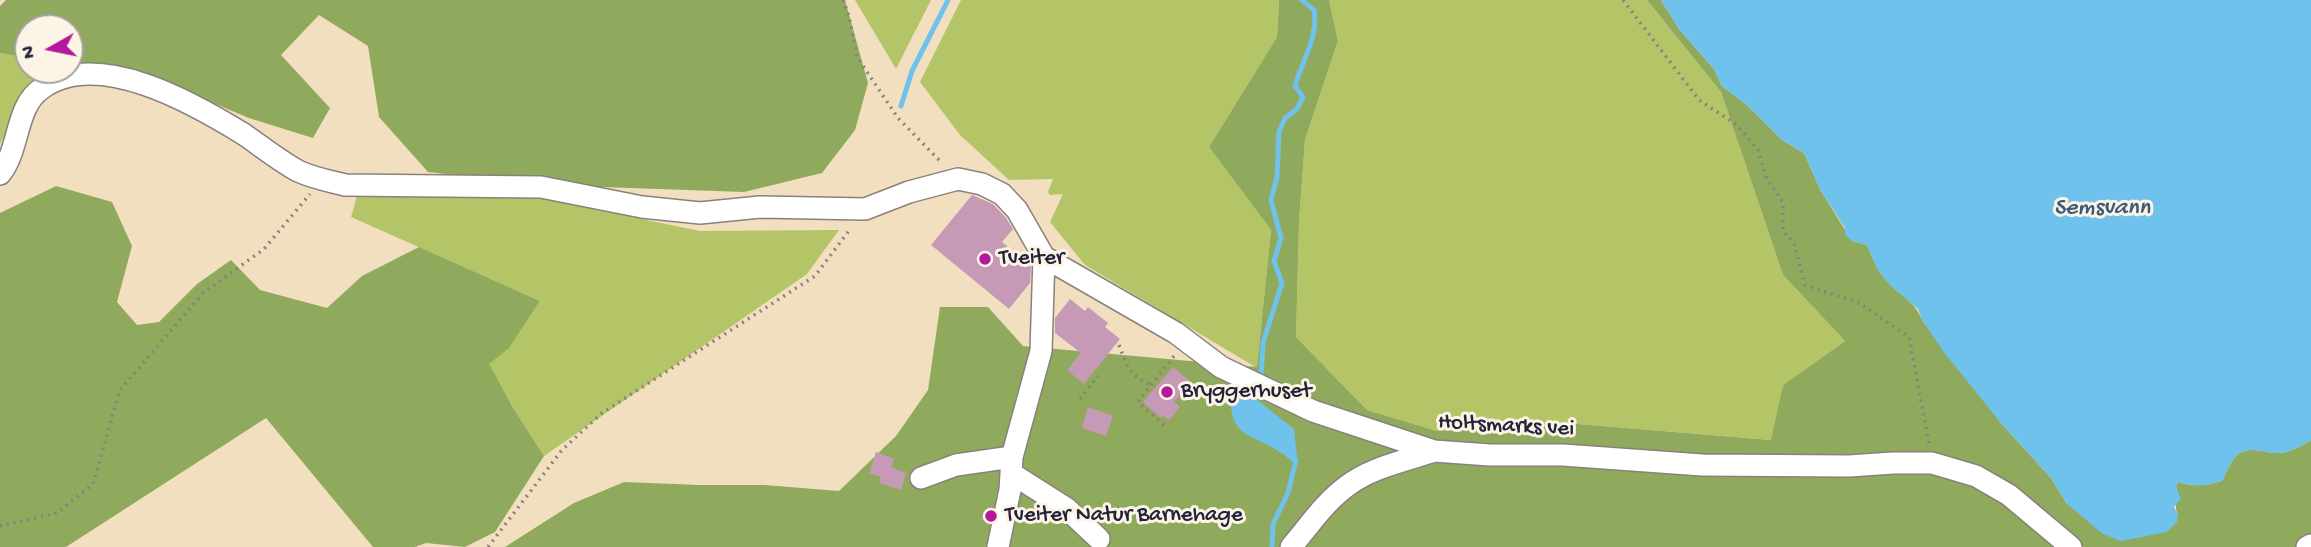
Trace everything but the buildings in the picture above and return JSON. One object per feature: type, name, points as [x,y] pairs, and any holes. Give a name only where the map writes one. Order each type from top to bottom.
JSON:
[{"type":"street","points":[[0,174],[9,163],[23,112],[39,90],[61,78],[94,74],[130,79],[162,90],[242,134],[298,170],[322,180],[345,185],[541,187],[642,207],[700,213],[760,207],[865,209],[909,192],[958,179],[982,184],[1002,194],[1017,210],[1044,257],[1041,351],[1012,465],[1010,490],[998,547]]},
{"type":"street","name":"Holtsmarks vei","points":[[1044,257],[1176,333],[1221,367],[1313,411],[1434,451],[1563,456],[1702,466],[1824,467],[1932,463],[1976,475],[2009,495],[2071,547]]},
{"type":"street","points":[[1291,547],[1334,497],[1348,485],[1367,474],[1434,451]]},
{"type":"street","points":[[921,478],[956,465],[1012,465],[1066,508],[1099,539]]},
{"type":"path","points":[[843,0],[857,57],[898,118],[958,179]]},
{"type":"path","points":[[1623,0],[1699,100],[1737,125],[1758,150],[1767,179],[1783,201],[1783,231],[1794,243],[1805,285],[1859,303],[1909,337],[1932,463]]},
{"type":"path","points":[[0,526],[57,513],[93,484],[120,390],[203,293],[264,249],[322,180]]},
{"type":"path","points":[[488,547],[562,450],[601,413],[815,276],[865,209]]},
{"type":"path","points":[[1119,345],[1129,370],[1135,377],[1151,386]]},
{"type":"path","points":[[1164,425],[1138,402],[1168,362]]},
{"type":"path","points":[[1080,398],[1098,376]]},
{"type":"green space","points":[[6,0],[845,0],[868,83],[855,130],[822,173],[744,192],[545,185],[428,172],[379,117],[368,46],[319,15],[281,55],[330,108],[313,138],[249,118],[141,73],[84,66],[84,14],[14,14],[14,56],[0,53],[0,6]]},
{"type":"green space","points":[[855,0],[931,0],[896,69]]},
{"type":"green space","points":[[961,0],[1279,0],[1277,37],[1209,147],[1271,230],[1257,368],[1085,265],[1050,222],[1063,194],[1050,195],[1048,192],[1053,179],[1009,180],[960,135],[920,82]]},
{"type":"green space","points":[[1279,0],[1329,0],[1338,41],[1305,140],[1299,222],[1296,337],[1367,410],[1437,431],[1554,422],[1771,440],[1783,385],[1845,341],[1783,275],[1721,92],[1647,0],[1661,0],[1679,29],[1714,69],[1722,86],[1748,106],[1782,140],[1804,153],[1821,191],[1852,241],[1867,245],[1884,277],[1915,308],[2001,423],[2051,478],[2067,504],[2178,515],[2178,482],[2200,485],[2222,481],[2232,461],[2241,452],[2284,452],[2311,440],[2311,547],[505,547],[574,503],[624,482],[764,485],[839,491],[896,436],[928,390],[940,307],[988,307],[1023,346],[1257,367],[1271,230],[1209,147],[1277,37]]},
{"type":"green space","points":[[1329,0],[1647,0],[1721,92],[1783,275],[1845,341],[1783,385],[1772,440],[1554,422],[1437,431],[1367,410],[1296,337],[1299,222],[1305,140],[1338,41]]},
{"type":"green space","points":[[0,53],[14,56],[14,84],[33,84],[0,144]]},
{"type":"green space","points":[[56,186],[112,202],[132,246],[117,302],[137,325],[159,322],[197,284],[231,260],[260,290],[327,308],[362,276],[419,247],[540,301],[509,348],[489,364],[544,456],[495,532],[465,547],[426,543],[415,547],[373,547],[266,418],[66,547],[0,547],[0,213]]},
{"type":"green space","points":[[358,192],[530,196],[700,231],[839,230],[807,274],[544,456],[488,364],[509,347],[540,301],[351,217]]},
{"type":"water","name":"Semsvann","points":[[1661,0],[2311,0],[2311,440],[2284,452],[2241,452],[2232,461],[2222,481],[2200,485],[2178,482],[2176,487],[2181,499],[2174,507],[2178,515],[2177,522],[2167,532],[2121,541],[2103,534],[2067,504],[2051,478],[2001,423],[1946,355],[1922,320],[1918,309],[1888,283],[1877,268],[1867,245],[1852,241],[1845,235],[1845,228],[1821,191],[1804,153],[1782,140],[1748,106],[1722,86],[1714,69],[1679,29]]},
{"type":"water","points":[[1254,393],[1258,396],[1257,400],[1294,429],[1298,465],[1271,446],[1239,429],[1232,412],[1231,400],[1235,397],[1252,396]]},
{"type":"waterway","points":[[901,106],[912,71],[948,0]]},
{"type":"waterway","points":[[1261,376],[1263,343],[1282,283],[1274,261],[1281,238],[1271,200],[1277,177],[1279,132],[1285,118],[1297,109],[1303,97],[1295,86],[1309,48],[1315,20],[1314,10],[1302,0]]},
{"type":"waterway","points":[[1272,547],[1273,524],[1288,493],[1296,460],[1294,458]]},
{"type":"place","name":"Tveiter","points":[[985,259]]},
{"type":"place","name":"Bryggerhuset","points":[[1167,392]]},
{"type":"place","name":"Tveiter Natur Barnehage","points":[[991,516]]}]
